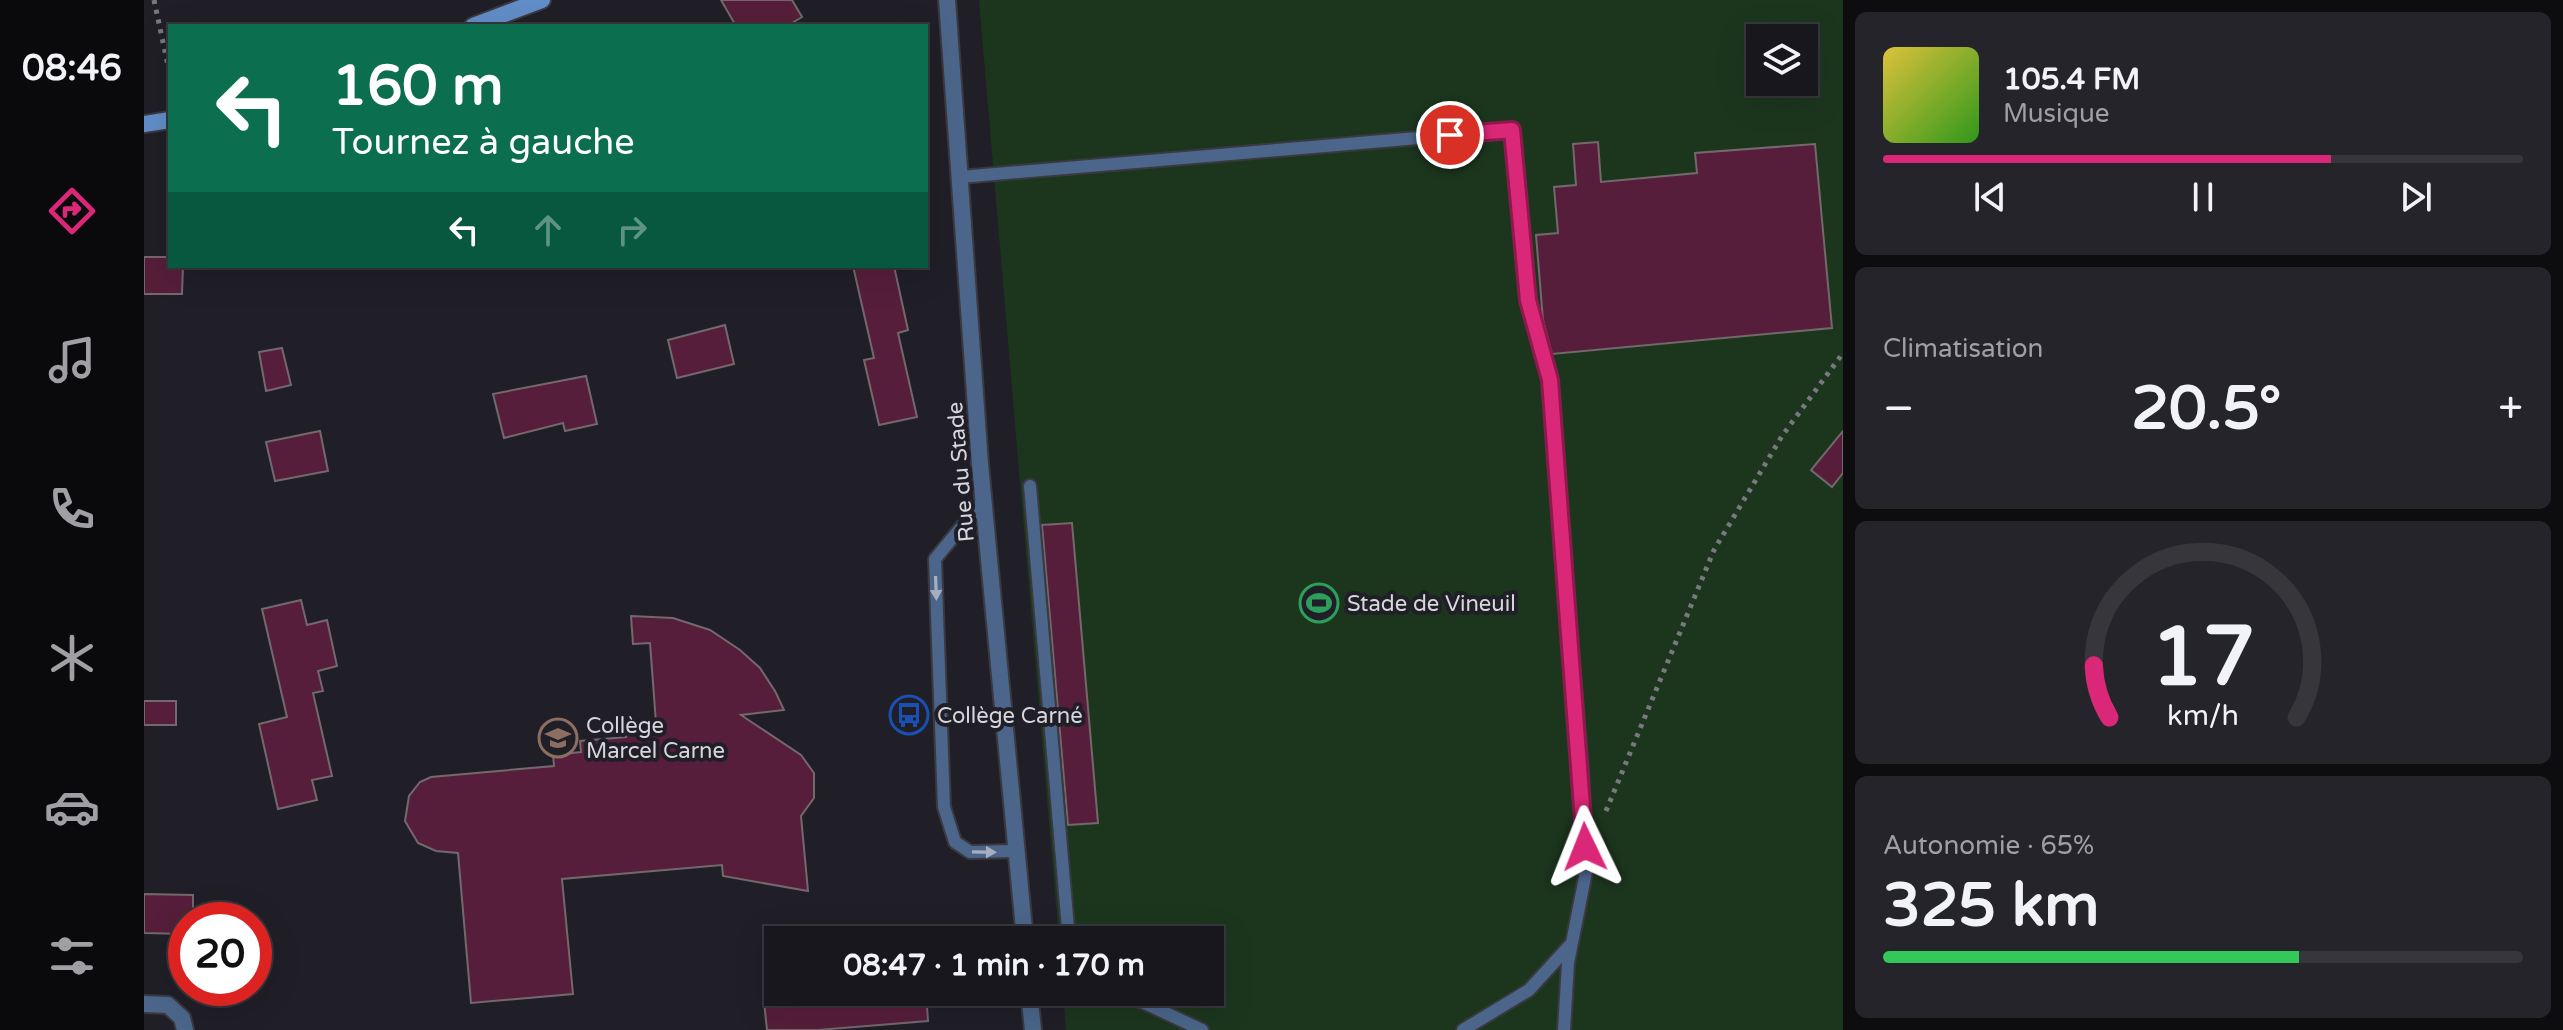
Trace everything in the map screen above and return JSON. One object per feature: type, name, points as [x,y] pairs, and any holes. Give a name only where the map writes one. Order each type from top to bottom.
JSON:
[{"type":"street","points":[[478,24],[542,0]]},
{"type":"street","name":"Rue du Stade","points":[[947,0],[984,500],[1024,926]]},
{"type":"street","points":[[144,124],[168,120]]},
{"type":"street","points":[[144,1004],[168,1005],[182,1018],[185,1030]]},
{"type":"street","points":[[1030,1006],[1033,1030]]},
{"type":"lane","points":[[960,177],[1512,130],[1528,300],[1550,380],[1582,772],[1586,872],[1572,943],[1564,1030]]},
{"type":"lane","points":[[1030,486],[1068,926]]},
{"type":"lane","points":[[984,500],[935,559],[944,807],[955,842],[970,852],[1016,851]]},
{"type":"lane","points":[[1463,1030],[1529,990],[1572,943]]},
{"type":"lane","points":[[1151,1006],[1202,1030]]},
{"type":"path","points":[[154,0],[168,66]]},
{"type":"path","points":[[1604,815],[1714,550],[1782,436],[1843,353]]},
{"type":"green space","points":[[979,0],[1843,0],[1843,1030],[1066,1030],[1064,1006],[1224,1006],[1224,926],[1058,926]]},
{"type":"building","points":[[721,0],[792,0],[802,17],[790,24],[735,24]]},
{"type":"building","points":[[1598,142],[1601,182],[1697,173],[1695,153],[1815,144],[1832,328],[1552,354],[1543,320],[1536,235],[1558,233],[1554,187],[1576,185],[1573,144]]},
{"type":"building","points":[[144,257],[168,257],[168,268],[183,268],[182,294],[144,294]]},
{"type":"building","points":[[853,268],[894,268],[908,330],[898,333],[917,417],[879,425],[864,360],[874,358]]},
{"type":"building","points":[[725,325],[734,364],[677,378],[668,340]]},
{"type":"building","points":[[282,348],[291,385],[266,391],[259,352]]},
{"type":"building","points":[[586,376],[597,424],[565,431],[563,423],[504,438],[493,394]]},
{"type":"building","points":[[320,431],[328,471],[275,481],[266,442]]},
{"type":"building","points":[[1843,431],[1843,473],[1832,487],[1811,470]]},
{"type":"building","points":[[1072,523],[1098,823],[1068,825],[1042,525]]},
{"type":"building","points":[[301,600],[307,625],[327,620],[337,666],[318,671],[323,691],[313,693],[332,776],[312,780],[317,800],[278,809],[259,724],[287,717],[262,609]]},
{"type":"building","points":[[631,616],[673,618],[710,630],[760,668],[775,691],[784,710],[741,715],[801,755],[814,773],[814,798],[801,816],[808,891],[723,876],[722,865],[562,879],[573,994],[471,1003],[458,853],[436,851],[418,843],[405,821],[409,796],[420,782],[431,777],[554,766],[553,755],[581,752],[580,741],[626,737],[625,725],[656,723],[650,643],[633,644]]},
{"type":"building","points":[[144,701],[176,701],[176,725],[144,725]]},
{"type":"building","points":[[144,894],[193,895],[193,902],[168,902],[168,934],[144,933]]},
{"type":"building","points":[[764,1006],[927,1006],[928,1021],[818,1030],[767,1030]]},
{"type":"place","name":"Stade de Vineuil","points":[[1319,603]]},
{"type":"place","name":"Collège Carné","points":[[909,715]]},
{"type":"place","name":"Collège Marcel Carne","points":[[558,738]]},
{"type":"route","points":[[1450,135],[1512,130],[1528,300],[1550,380],[1582,772],[1585,847]]}]
